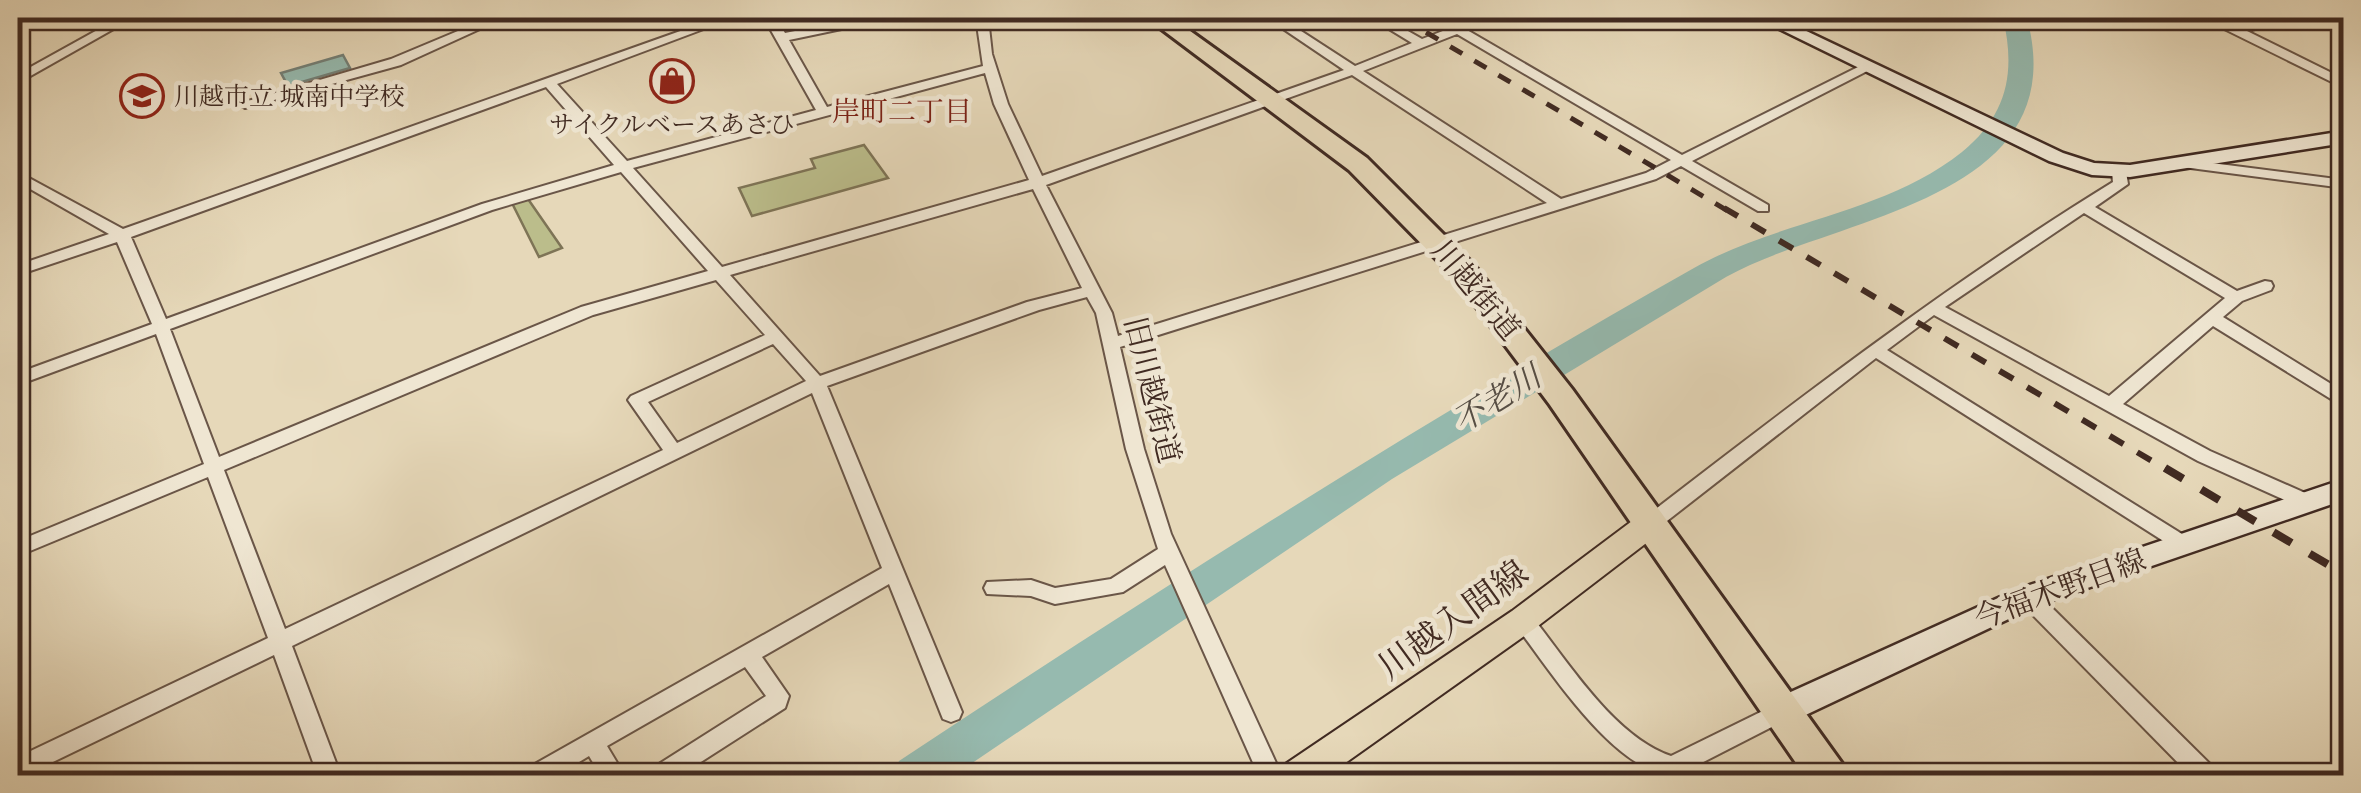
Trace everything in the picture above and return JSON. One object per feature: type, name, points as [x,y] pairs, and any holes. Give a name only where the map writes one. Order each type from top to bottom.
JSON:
[{"type":"highway","name":"川越街道","points":[[1172,20],[1358,164],[1439,244],[1556,391],[1830,776]]},
{"type":"main road","name":"川越入間線","points":[[1297,776],[1523,620],[1651,523]]},
{"type":"street","points":[[18,78],[127,18]]},
{"type":"street","points":[[467,18],[482,24]]},
{"type":"street","points":[[245,104],[396,62],[498,18]]},
{"type":"street","points":[[18,270],[726,18]]},
{"type":"street","points":[[770,18],[823,111]]},
{"type":"street","points":[[781,38],[875,18]]},
{"type":"street","name":"旧川越街道","points":[[982,18],[1001,104],[1064,240],[1092,290],[1114,344],[1140,468],[1173,560],[1270,776]]},
{"type":"street","points":[[1273,18],[1560,205]]},
{"type":"street","points":[[1377,18],[1422,44]]},
{"type":"street","points":[[1438,18],[1763,208]]},
{"type":"street","points":[[18,549],[586,311],[1040,182],[1355,70],[1487,18]]},
{"type":"street","points":[[1766,18],[2076,165],[2119,172],[2344,137]]},
{"type":"street","points":[[2208,18],[2344,84]]},
{"type":"street","points":[[2236,30],[2284,18]]},
{"type":"street","points":[[1114,344],[1651,176],[1868,67]]},
{"type":"street","points":[[18,379],[487,207],[823,111],[990,68]]},
{"type":"street","points":[[548,82],[817,383],[951,712]]},
{"type":"street","points":[[2180,162],[2344,184]]},
{"type":"street","points":[[1651,523],[1874,349],[2120,184],[2119,172]]},
{"type":"street","points":[[18,176],[122,235],[161,326],[330,776]]},
{"type":"street","points":[[2083,206],[2236,298]]},
{"type":"street","points":[[2110,405],[2236,298],[2265,286]]},
{"type":"street","points":[[18,768],[817,383],[1018,311],[1092,290]]},
{"type":"street","points":[[1932,308],[2204,456],[2306,501]]},
{"type":"street","points":[[2214,319],[2344,401]]},
{"type":"street","points":[[674,452],[637,400],[775,337]]},
{"type":"street","points":[[1874,349],[2184,544]]},
{"type":"street","name":"今福木野目線","points":[[1784,710],[2028,598],[2344,489]]},
{"type":"street","points":[[994,588],[1031,588],[1055,596],[1116,586],[1173,560]]},
{"type":"street","points":[[534,776],[892,572]]},
{"type":"street","points":[[2028,598],[2206,776]]},
{"type":"street","points":[[1523,620],[1622,742],[1664,771],[1784,710]]},
{"type":"street","points":[[658,776],[777,701],[778,696],[747,653]]},
{"type":"street","points":[[592,742],[614,776]]},
{"type":"green space","points":[[864,145],[888,178],[752,216],[739,188],[815,168],[811,159]]},
{"type":"green space","points":[[528,199],[562,248],[539,257],[512,203]]},
{"type":"water","points":[[343,55],[350,68],[288,86],[281,73]]},
{"type":"waterway","name":"不老川","points":[[915,776],[1285,529],[1569,354],[1740,257],[1900,200],[1950,174],[1990,142],[2013,111],[2023,78],[2015,18]]},
{"type":"railway","points":[[1402,18],[1728,211]]},
{"type":"railway","points":[[1724,208],[2169,471]]},
{"type":"railway","points":[[2165,468],[2344,574]]},
{"type":"place","name":"サイクルベースあさひ","points":[[672,81]]},
{"type":"place","name":"川越市立 城南中学校","points":[[142,96]]},
{"type":"district","name":"岸町二丁目","points":[[902,111]]}]
